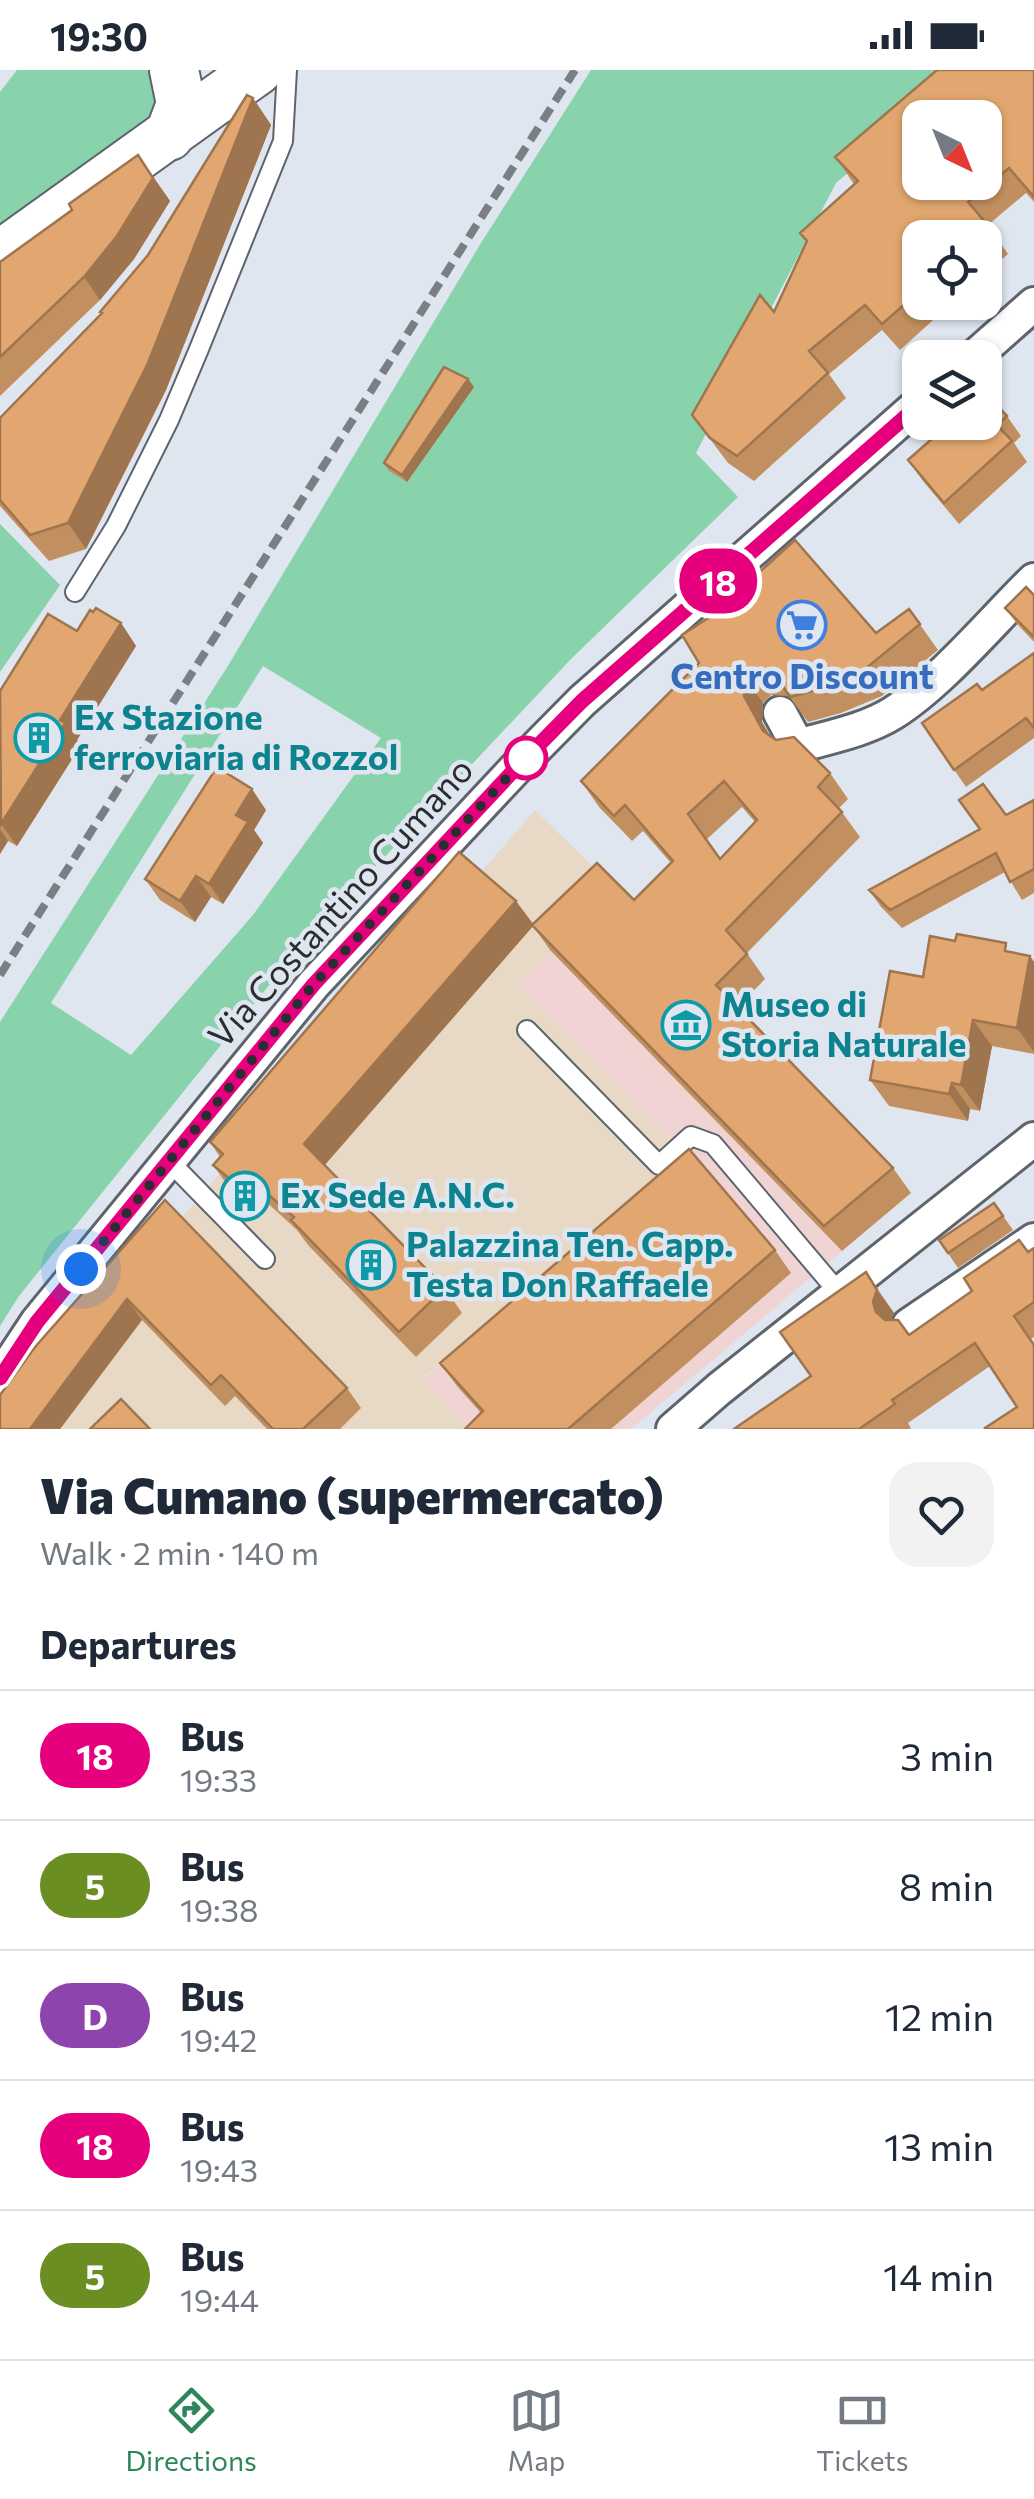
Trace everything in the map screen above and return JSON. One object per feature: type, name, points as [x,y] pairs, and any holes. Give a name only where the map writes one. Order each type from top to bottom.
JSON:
[{"type":"street","points":[[169,136],[181,104],[174,70]]},
{"type":"street","points":[[0,254],[258,70]]},
{"type":"street","points":[[245,118],[274,70]]},
{"type":"street","points":[[993,340],[1034,304]]},
{"type":"street","name":"Via Costantino Cumano","points":[[0,1378],[37,1322],[314,984],[558,725],[902,420]]},
{"type":"street","points":[[780,713],[798,746],[891,714],[930,684],[1034,580]]},
{"type":"street","points":[[673,1429],[1034,1139]]},
{"type":"street","points":[[909,1326],[1034,1240]]},
{"type":"lane","points":[[75,592],[116,526],[199,349],[283,141],[287,70]]},
{"type":"lane","points":[[527,1030],[660,1165],[691,1136],[713,1144],[839,1293]]},
{"type":"lane","points":[[169,1161],[265,1259]]},
{"type":"shaded area","points":[[535,810],[615,888],[517,985],[684,1154],[423,1378],[469,1429],[4,1429],[125,1283]]},
{"type":"shaded area","points":[[615,888],[911,1193],[631,1429],[469,1429],[423,1379],[684,1154],[517,985]]},
{"type":"green space","points":[[17,70],[151,70],[161,110],[0,231],[0,92]]},
{"type":"green space","points":[[591,70],[932,70],[939,95],[933,100],[902,100],[902,127],[836,183],[696,453],[738,497],[570,660],[299,948],[19,1296],[0,1326],[0,1022],[226,669],[481,243]],"holes":[[[263,666],[381,738],[253,915],[131,1055],[51,1003]]]},
{"type":"green space","points":[[0,524],[60,585],[0,672]]},
{"type":"building","points":[[937,70],[1034,70],[1034,197],[1009,168],[1002,174],[1002,100],[902,100],[902,200],[970,200],[968,202],[983,220],[902,220],[902,307],[882,324],[865,305],[809,351],[828,373],[737,456],[710,438],[692,415],[760,295],[774,312],[807,241],[800,233],[858,181],[835,157]]},
{"type":"building","points":[[247,95],[253,98],[148,363],[68,523],[30,535],[0,500],[0,418],[102,313],[148,255]]},
{"type":"building","points":[[138,155],[153,178],[117,236],[84,277],[0,357],[0,262],[72,210],[69,204]]},
{"type":"building","points":[[444,367],[468,379],[402,475],[384,463]]},
{"type":"building","points":[[1002,430],[1012,441],[944,503],[908,460],[931,440],[1002,440]]},
{"type":"building","points":[[795,540],[876,633],[909,609],[920,624],[864,670],[823,688],[790,697],[772,670],[753,670],[745,678],[744,696],[763,731],[776,740],[794,737],[830,773],[818,787],[842,812],[726,930],[747,954],[716,985],[893,1168],[824,1226],[532,925],[597,863],[634,900],[673,861],[625,805],[614,816],[581,781],[699,663],[682,635],[727,606],[725,603]],"holes":[[[724,781],[757,820],[720,859],[688,814]]]},
{"type":"building","points":[[1026,587],[1034,595],[1034,637],[1005,608]]},
{"type":"building","points":[[96,608],[121,623],[60,720],[65,723],[1,824],[0,691],[48,614],[77,631],[90,610]]},
{"type":"building","points":[[1034,653],[1034,728],[1026,718],[954,770],[922,723],[977,684],[982,690]]},
{"type":"building","points":[[217,767],[252,789],[236,815],[248,822],[209,884],[196,876],[180,901],[145,879]]},
{"type":"building","points":[[983,784],[1006,815],[1034,800],[1034,869],[1010,882],[996,853],[890,910],[869,890],[980,829],[959,800]]},
{"type":"building","points":[[459,852],[516,901],[304,1144],[445,1288],[399,1332],[291,1220],[294,1217],[245,1174],[236,1184],[213,1165],[223,1154],[210,1142]]},
{"type":"building","points":[[957,934],[1006,943],[1005,951],[1030,956],[1017,1028],[973,1020],[961,1085],[952,1083],[949,1094],[870,1080],[890,971],[923,977],[930,936],[955,941]]},
{"type":"building","points":[[689,1149],[775,1250],[568,1429],[465,1429],[483,1411],[440,1363]]},
{"type":"building","points":[[165,1200],[347,1388],[303,1429],[273,1429],[221,1375],[211,1385],[127,1299],[30,1429],[0,1429],[0,1395],[35,1347]]},
{"type":"building","points":[[994,1203],[1003,1216],[948,1253],[939,1240]]},
{"type":"building","points":[[1019,1240],[1028,1252],[1034,1248],[1034,1302],[1014,1316],[1034,1345],[1034,1429],[985,1428],[1017,1407],[975,1343],[892,1400],[895,1404],[859,1429],[734,1429],[811,1376],[780,1332],[866,1272],[877,1290],[873,1302],[876,1312],[885,1320],[898,1320],[909,1335],[972,1291],[964,1278]]},
{"type":"building","points":[[121,1399],[150,1429],[90,1429]]},
{"type":"railway","points":[[0,975],[575,70]]},
{"type":"bus line","name":"18","points":[[0,1378],[37,1322],[314,984],[516,768],[582,701],[902,420]]},
{"type":"place","name":"Centro Discount","points":[[802,625]]},
{"type":"place","name":"Ex Stazione ferroviaria di Rozzol","points":[[39,738]]},
{"type":"place","name":"Museo di Storia Naturale","points":[[686,1025]]},
{"type":"place","name":"Ex Sede A.N.C.","points":[[245,1196]]},
{"type":"place","name":"Palazzina Ten. Capp. Testa Don Raffaele","points":[[371,1265]]},
{"type":"route","points":[[81,1269],[314,984],[531,752],[526,758]]}]
